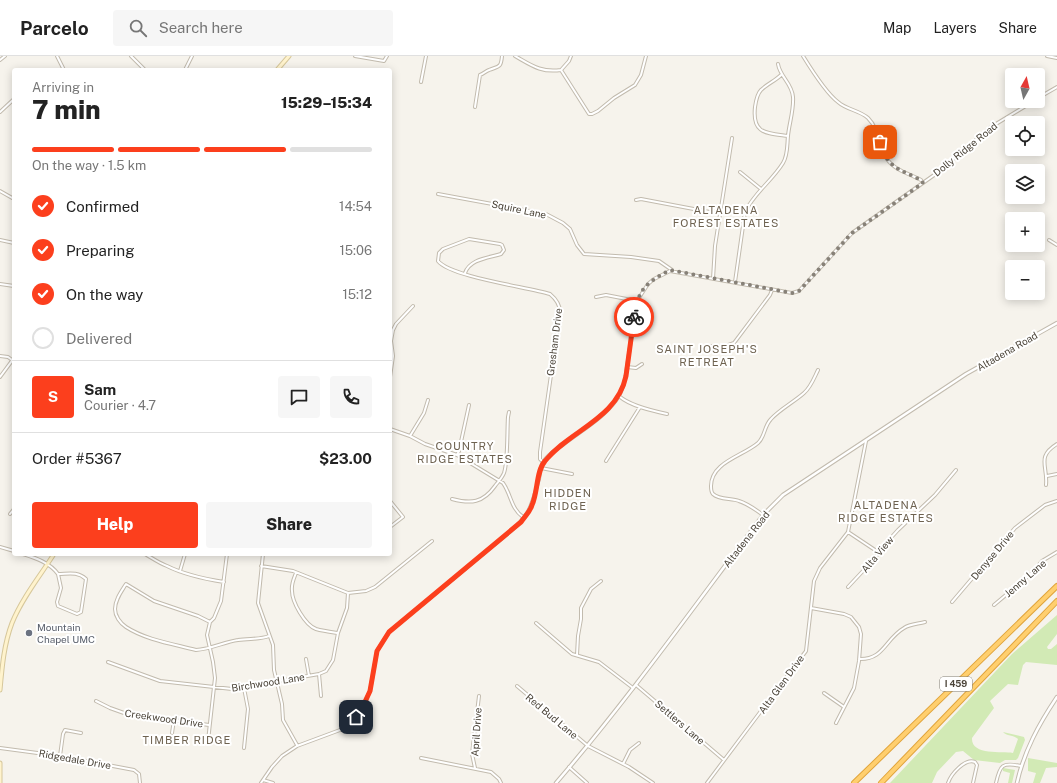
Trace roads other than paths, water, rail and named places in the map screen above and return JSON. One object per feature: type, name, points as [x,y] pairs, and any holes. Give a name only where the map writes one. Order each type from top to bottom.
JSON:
[{"type":"highway","name":"I 459","points":[[854,783],[1057,586]]},
{"type":"highway","name":"I 459","points":[[881,783],[1057,601]]},
{"type":"main road","points":[[279,68],[289,56]]},
{"type":"main road","points":[[0,690],[6,642],[13,622],[22,603],[53,556]]},
{"type":"main road","points":[[0,763],[0,783]]},
{"type":"street","points":[[0,60],[4,56]]},
{"type":"street","points":[[57,56],[63,68]]},
{"type":"street","points":[[131,56],[143,68]]},
{"type":"street","points":[[187,68],[192,56]]},
{"type":"street","points":[[355,56],[384,61],[387,56]]},
{"type":"street","points":[[421,82],[426,56]]},
{"type":"street","points":[[475,107],[480,75],[499,66],[502,63],[502,56]]},
{"type":"street","points":[[515,56],[542,70],[551,71],[561,70],[572,56]]},
{"type":"street","points":[[561,70],[589,114],[598,111],[614,98],[635,85],[641,75],[646,56]]},
{"type":"street","points":[[803,56],[838,103],[856,110],[868,118],[878,132],[883,152],[892,166],[921,180],[923,183]]},
{"type":"street","points":[[1047,56],[1057,58]]},
{"type":"street","points":[[735,282],[745,212],[750,203],[783,163],[786,156],[793,96],[790,86],[781,75],[778,64]]},
{"type":"street","points":[[781,75],[760,91],[756,99],[754,118],[756,123],[763,131],[788,136]]},
{"type":"street","points":[[1045,94],[1057,87]]},
{"type":"street","points":[[0,112],[12,100]]},
{"type":"street","name":"Dolly Ridge Road","points":[[674,271],[772,290],[792,293],[799,291],[852,233],[937,174],[991,127],[1022,108]]},
{"type":"street","points":[[713,278],[715,246],[732,138]]},
{"type":"street","points":[[740,172],[761,189]]},
{"type":"street","points":[[0,191],[12,198]]},
{"type":"street","name":"Squire Lane","points":[[438,194],[546,214],[563,223],[570,229],[577,246],[584,254],[631,257],[659,261],[674,271]]},
{"type":"street","points":[[636,200],[641,199],[720,214]]},
{"type":"street","name":"Gresham Drive","points":[[465,273],[466,269],[472,263],[501,254],[504,250],[500,244],[469,239],[443,249],[439,253],[438,261],[440,264],[447,267],[465,273],[492,281],[544,292],[554,297],[559,304],[560,312],[540,452],[540,459],[543,462]]},
{"type":"street","points":[[0,240],[12,243]]},
{"type":"street","points":[[1049,240],[1057,245]]},
{"type":"street","points":[[261,783],[282,756],[298,746],[340,730],[349,724],[364,704],[370,691],[377,651],[389,632],[511,531],[527,515],[532,505],[543,462],[552,452],[603,414],[619,396],[624,384],[637,301],[644,289],[654,279],[670,270],[674,271]]},
{"type":"street","points":[[0,284],[12,286]]},
{"type":"street","points":[[709,346],[724,347],[734,343],[765,302],[772,290]]},
{"type":"street","points":[[596,297],[606,295],[637,301]]},
{"type":"street","points":[[392,336],[396,324],[413,306]]},
{"type":"street","name":"Altadena Road","points":[[556,783],[588,746],[636,685],[763,515],[783,495],[966,374],[1057,323]]},
{"type":"street","points":[[392,348],[392,363]]},
{"type":"street","points":[[0,356],[12,359]]},
{"type":"street","points":[[0,377],[12,360]]},
{"type":"street","points":[[627,367],[636,368],[642,364]]},
{"type":"street","points":[[763,515],[747,504],[738,500],[716,496],[713,494],[711,489],[713,474],[719,468],[759,443],[770,420],[805,392],[818,370]]},
{"type":"street","points":[[619,396],[622,399],[640,407],[667,414]]},
{"type":"street","points":[[410,436],[424,413],[428,400]]},
{"type":"street","points":[[457,455],[469,405]]},
{"type":"street","points":[[606,461],[640,407]]},
{"type":"street","points":[[452,499],[462,502],[472,502],[482,499],[490,492],[504,474],[506,465],[509,412]]},
{"type":"street","points":[[392,430],[410,436],[425,444],[457,455],[499,481],[506,488],[515,508],[524,517]]},
{"type":"street","name":"Alta Glen Drive","points":[[707,783],[806,651],[814,582],[817,573],[848,532],[866,439]]},
{"type":"street","points":[[1046,485],[1047,476],[1044,470],[1044,458],[1048,450],[1057,444]]},
{"type":"street","points":[[541,468],[572,474]]},
{"type":"street","name":"Alta View","points":[[848,588],[898,530],[935,495],[956,470]]},
{"type":"street","points":[[1047,476],[1057,474]]},
{"type":"street","name":"Denyse Drive","points":[[952,602],[1015,528],[1045,506],[1057,501]]},
{"type":"street","points":[[392,504],[403,517],[392,525]]},
{"type":"street","points":[[848,532],[878,552]]},
{"type":"street","points":[[261,566],[288,570],[348,594],[366,591],[375,587],[432,541]]},
{"type":"street","points":[[0,547],[12,550]]},
{"type":"street","name":"Jenny Lane","points":[[994,605],[1032,573],[1042,561],[1057,552]]},
{"type":"street","points":[[29,556],[47,564],[55,569],[58,574],[60,588],[57,602],[58,606],[77,614],[81,612],[86,579],[75,573],[58,574]]},
{"type":"street","points":[[148,556],[166,566],[180,571],[205,579],[224,582]]},
{"type":"street","points":[[180,571],[184,556]]},
{"type":"street","points":[[208,741],[214,686],[214,670],[207,635],[210,622],[214,618],[221,601],[227,556]]},
{"type":"street","points":[[263,556],[258,604],[273,645],[275,681],[282,704],[283,720],[298,746]]},
{"type":"street","points":[[296,573],[292,583],[292,590],[303,618],[308,624],[316,628],[338,633]]},
{"type":"street","points":[[577,656],[581,608],[590,589],[601,581]]},
{"type":"street","points":[[210,622],[198,616],[154,601],[126,584],[118,596],[116,604],[116,616],[126,627],[148,637],[196,650],[239,640],[258,640],[269,636]]},
{"type":"street","name":"Birchwood Lane","points":[[108,662],[160,681],[232,689],[319,674],[326,671],[331,664],[338,633],[347,608],[348,594]]},
{"type":"street","points":[[811,608],[844,614],[855,621],[861,634],[859,659],[854,688],[836,723]]},
{"type":"street","points":[[859,659],[874,657],[903,628],[912,624],[925,622]]},
{"type":"street","points":[[536,623],[566,649],[577,656],[599,662],[633,688]]},
{"type":"street","points":[[306,659],[309,676]]},
{"type":"street","points":[[319,674],[321,696]]},
{"type":"street","name":"Settlers Lane","points":[[636,685],[724,760]]},
{"type":"street","name":"Red Bud Lane","points":[[517,686],[588,746],[623,764],[653,783]]},
{"type":"street","points":[[244,688],[248,709],[244,748]]},
{"type":"street","points":[[824,693],[844,707]]},
{"type":"street","name":"April Drive","points":[[475,768],[472,754],[479,696]]},
{"type":"street","points":[[1017,783],[1021,766],[1034,734],[1057,697]]},
{"type":"street","name":"Creekwood Drive","points":[[96,701],[124,713],[209,725]]},
{"type":"street","points":[[172,733],[174,720]]},
{"type":"street","points":[[60,756],[63,734],[65,730],[81,733]]},
{"type":"street","points":[[623,764],[630,750],[639,744]]},
{"type":"street","name":"Ridgedale Drive","points":[[0,748],[60,756],[134,770],[139,774],[140,783]]},
{"type":"street","points":[[421,758],[491,772],[499,779],[501,783]]},
{"type":"street","points":[[948,783],[953,773],[967,761],[972,760],[977,765],[973,783]]},
{"type":"street","points":[[996,783],[999,771],[1003,766],[1009,764],[1021,766]]},
{"type":"street","points":[[569,767],[587,783]]},
{"type":"street","points":[[263,780],[273,783]]},
{"type":"place","name":"Mountain Chapel UMC","points":[[29,633]]},
{"type":"district","name":"ALTADENA FOREST ESTATES","points":[[726,216]]},
{"type":"district","name":"SAINT JOSEPH'S RETREAT","points":[[707,355]]},
{"type":"district","name":"COUNTRY RIDGE ESTATES","points":[[465,452]]},
{"type":"district","name":"HIDDEN RIDGE","points":[[568,499]]},
{"type":"district","name":"ALTADENA RIDGE ESTATES","points":[[886,511]]},
{"type":"district","name":"TIMBER RIDGE","points":[[187,740]]}]
